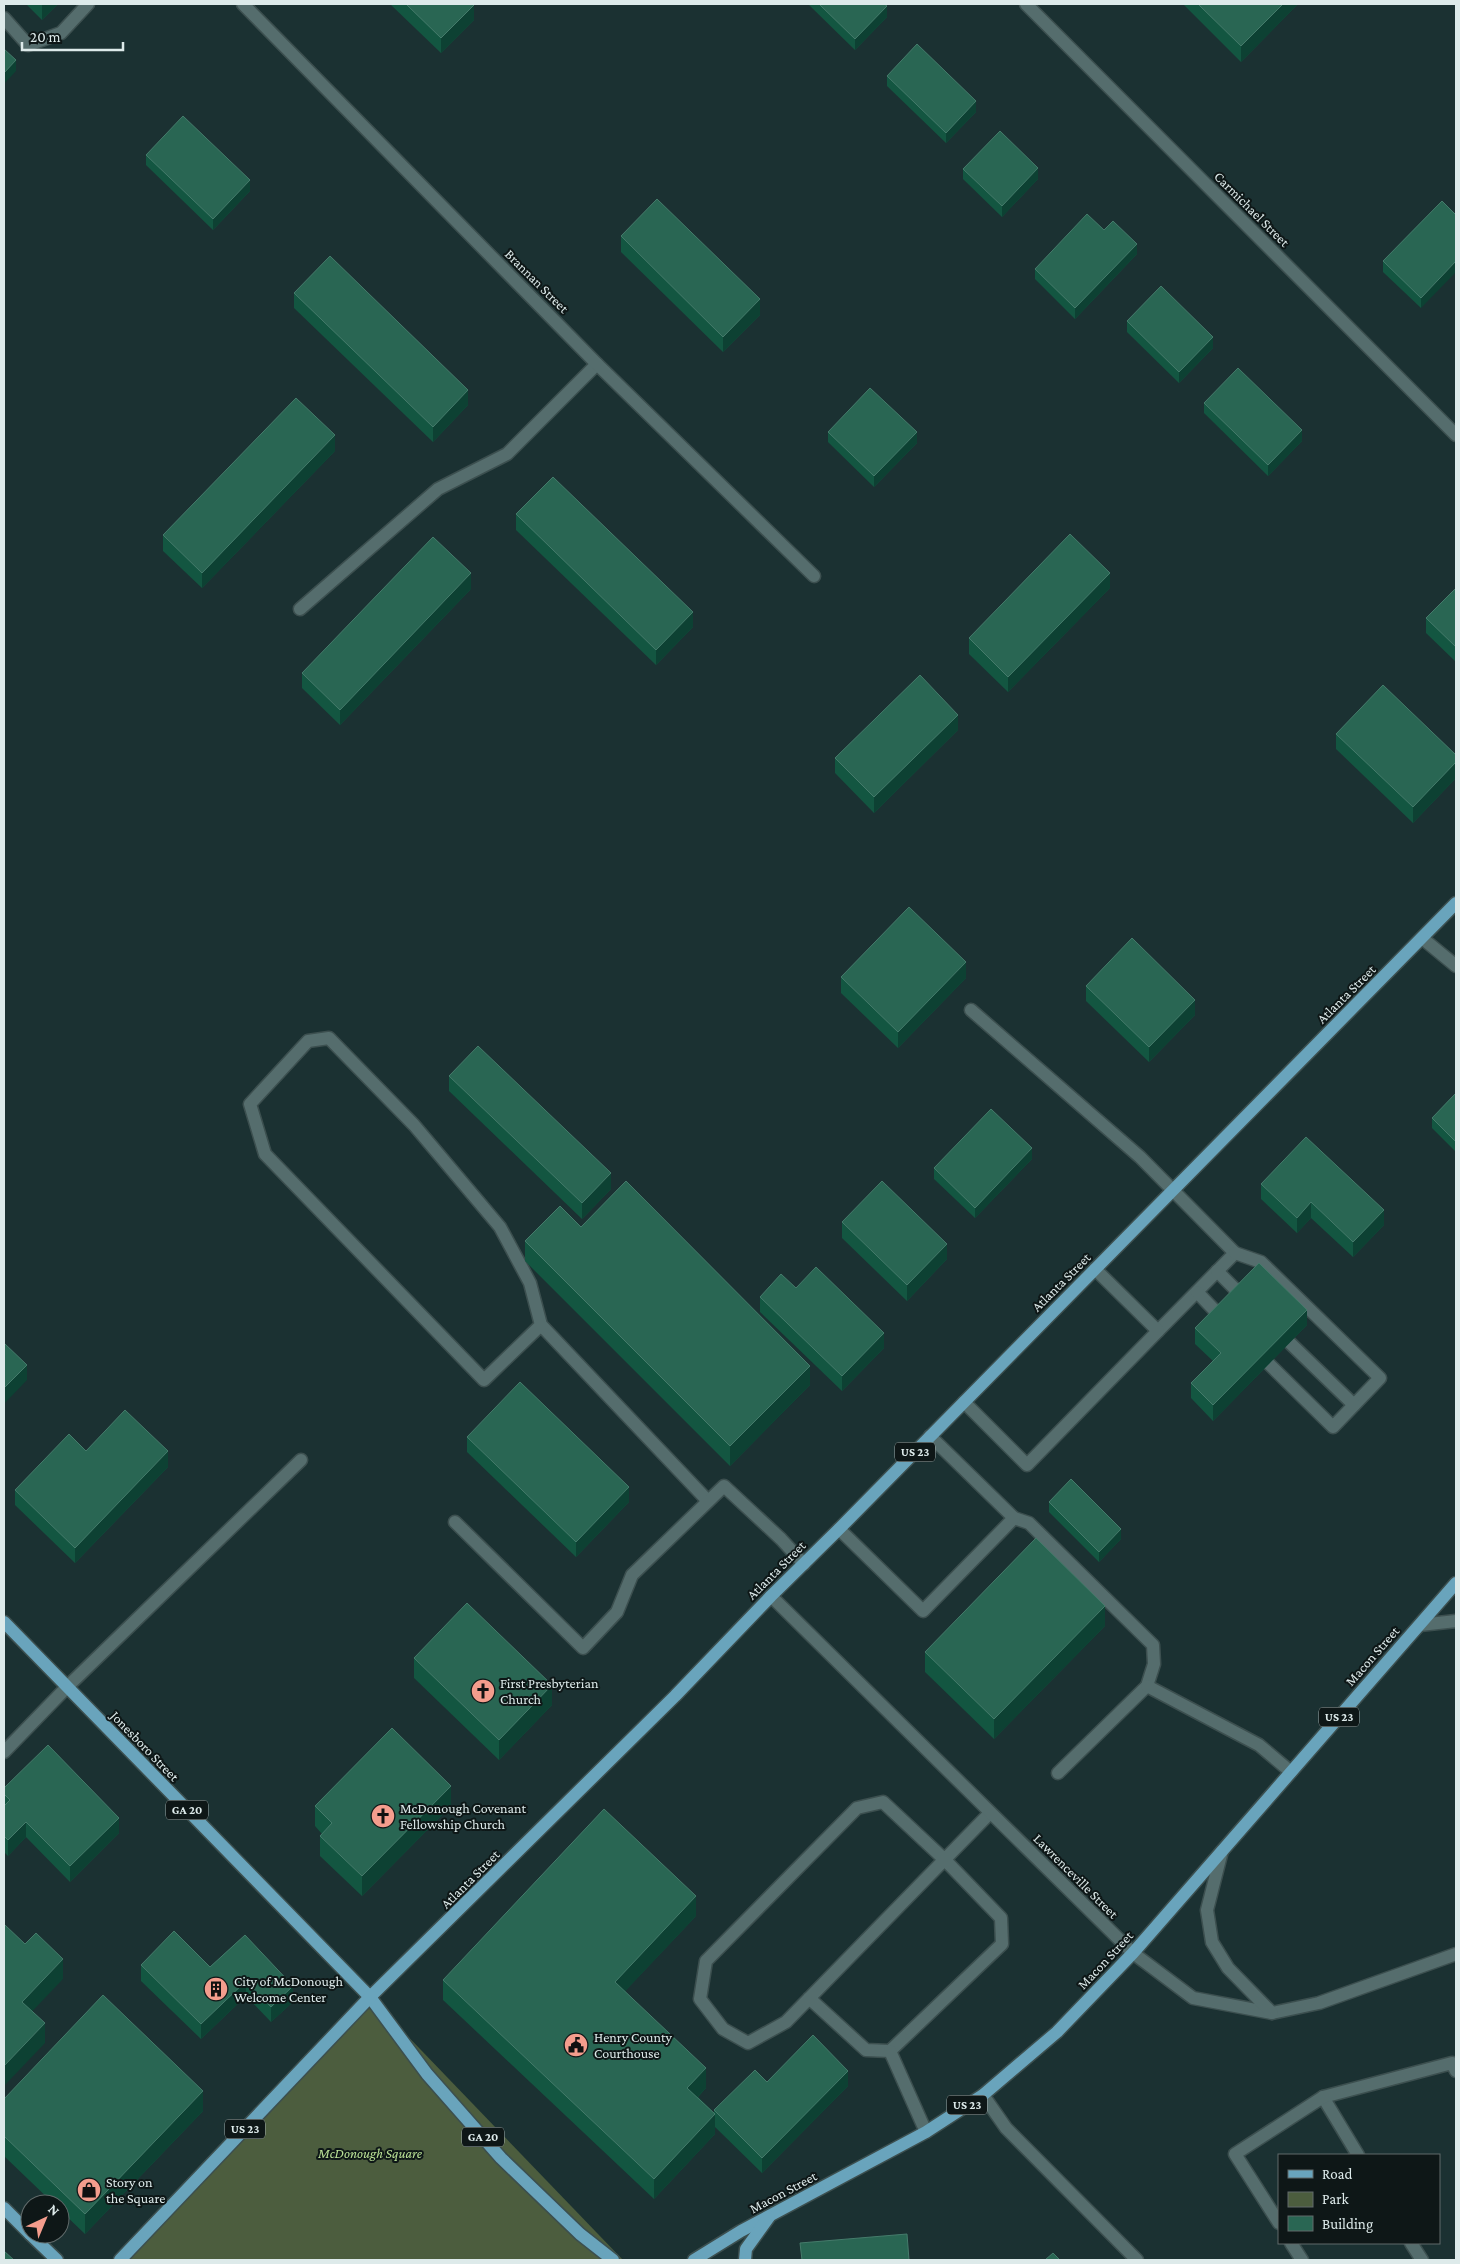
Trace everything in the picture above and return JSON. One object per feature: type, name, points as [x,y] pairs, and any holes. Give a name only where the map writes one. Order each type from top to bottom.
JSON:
[{"type":"main road","name":"Atlanta Street","points":[[120,2260],[370,1997],[675,1696],[771,1596],[1456,903]]},
{"type":"main road","name":"Macon Street","points":[[694,2260],[770,2215],[926,2132],[983,2095],[1057,2032],[1133,1954],[1456,1583]]},
{"type":"main road","name":"Jonesboro Street","points":[[4,1622],[370,1997]]},
{"type":"main road","name":"GA 20","points":[[370,1997],[427,2074],[501,2158],[580,2234],[613,2260]]},
{"type":"main road","points":[[4,2208],[20,2224]]},
{"type":"main road","points":[[745,2260],[746,2249],[770,2215]]},
{"type":"main road","points":[[41,2244],[58,2260]]},
{"type":"street","points":[[4,18],[28,45],[61,33],[88,4]]},
{"type":"street","name":"Brannan Street","points":[[243,4],[598,364],[814,576]]},
{"type":"street","name":"Carmichael Street","points":[[1026,4],[1456,435]]},
{"type":"street","points":[[300,609],[438,489],[507,454],[598,364]]},
{"type":"street","points":[[1422,938],[1456,966]]},
{"type":"street","points":[[970,1010],[1140,1157],[1235,1253],[1261,1262],[1380,1378],[1333,1427],[1269,1364]]},
{"type":"street","points":[[541,1325],[484,1380],[265,1154],[250,1104],[308,1041],[329,1038],[414,1125],[500,1227],[530,1283],[541,1325],[708,1502]]},
{"type":"street","points":[[964,1402],[1027,1464],[1235,1253]]},
{"type":"street","points":[[1095,1269],[1158,1331]]},
{"type":"street","points":[[1217,1271],[1242,1296]]},
{"type":"street","points":[[1197,1292],[1222,1317]]},
{"type":"street","points":[[1290,1343],[1354,1406]]},
{"type":"street","points":[[930,1436],[1014,1518],[1029,1523],[1153,1645],[1154,1664],[1147,1686],[1058,1773]]},
{"type":"street","points":[[4,1752],[67,1687],[301,1460]]},
{"type":"street","points":[[455,1522],[583,1648],[617,1612],[632,1575],[724,1486],[781,1539],[804,1564]]},
{"type":"street","points":[[839,1529],[923,1612],[1014,1518]]},
{"type":"street","name":"Lawrenceville Street","points":[[771,1596],[1133,1954],[1193,1998],[1272,2013],[1319,2003],[1456,1954]]},
{"type":"street","points":[[1420,1625],[1456,1621]]},
{"type":"street","points":[[1147,1686],[1260,1745],[1291,1772]]},
{"type":"street","points":[[809,1998],[866,2050],[890,2051],[1002,1944],[1001,1918],[945,1860],[883,1802],[857,1808],[706,1961],[700,1999],[722,2029],[748,2043],[786,2022],[809,1998],[945,1860],[990,1813]]},
{"type":"street","points":[[1222,1851],[1207,1910],[1212,1942],[1228,1968],[1272,2013]]},
{"type":"street","points":[[890,2051],[926,2132]]},
{"type":"street","points":[[1278,2221],[1235,2154],[1323,2097],[1452,2063],[1456,2071]]},
{"type":"street","points":[[983,2095],[1006,2128],[1137,2260]]},
{"type":"street","points":[[1323,2097],[1357,2154]]},
{"type":"street","points":[[1292,2244],[1302,2260]]},
{"type":"street","points":[[1412,2244],[1422,2260]]},
{"type":"green space","name":"McDonough Square","points":[[370,1997],[623,2260],[119,2260]]},
{"type":"building","points":[[406,4],[473,4],[474,5],[441,38]]},
{"type":"building","points":[[819,4],[884,4],[887,6],[855,39]]},
{"type":"building","points":[[1198,4],[1283,4],[1241,46]]},
{"type":"building","points":[[917,44],[976,101],[946,133],[887,76]]},
{"type":"building","points":[[4,49],[16,60],[4,73]]},
{"type":"building","points":[[183,116],[250,180],[213,219],[146,155]]},
{"type":"building","points":[[1000,131],[1038,168],[1002,206],[963,169]]},
{"type":"building","points":[[657,199],[760,299],[723,337],[621,236]]},
{"type":"building","points":[[1442,201],[1456,215],[1456,261],[1421,298],[1383,261]]},
{"type":"building","points":[[1087,214],[1104,230],[1113,221],[1137,244],[1075,308],[1035,269]]},
{"type":"building","points":[[330,256],[468,390],[433,427],[294,293]]},
{"type":"building","points":[[1161,286],[1213,337],[1179,372],[1127,321]]},
{"type":"building","points":[[1238,368],[1302,430],[1268,465],[1204,403]]},
{"type":"building","points":[[870,388],[917,432],[874,476],[828,432]]},
{"type":"building","points":[[296,398],[335,435],[202,573],[163,535]]},
{"type":"building","points":[[553,477],[693,612],[656,650],[516,514]]},
{"type":"building","points":[[1070,534],[1110,573],[1008,677],[969,638]]},
{"type":"building","points":[[433,537],[471,573],[340,710],[302,673]]},
{"type":"building","points":[[1456,588],[1456,647],[1426,618]]},
{"type":"building","points":[[920,675],[958,715],[874,797],[835,758]]},
{"type":"building","points":[[1383,685],[1456,755],[1456,762],[1413,807],[1336,734]]},
{"type":"building","points":[[909,907],[966,962],[898,1032],[841,977]]},
{"type":"building","points":[[1132,938],[1195,1000],[1149,1047],[1086,986]]},
{"type":"building","points":[[478,1046],[611,1173],[582,1203],[449,1076]]},
{"type":"building","points":[[1456,1093],[1456,1142],[1432,1118]]},
{"type":"building","points":[[991,1109],[1032,1148],[975,1208],[934,1168]]},
{"type":"building","points":[[1306,1137],[1384,1210],[1353,1242],[1311,1202],[1297,1218],[1261,1184]]},
{"type":"building","points":[[626,1181],[810,1366],[730,1446],[525,1241],[560,1206],[581,1227]]},
{"type":"building","points":[[882,1181],[947,1244],[907,1285],[842,1222]]},
{"type":"building","points":[[1259,1263],[1307,1310],[1213,1405],[1191,1383],[1221,1353],[1195,1328]]},
{"type":"building","points":[[816,1267],[884,1333],[842,1376],[760,1297],[781,1274],[796,1288]]},
{"type":"building","points":[[4,1343],[27,1365],[4,1388]]},
{"type":"building","points":[[520,1382],[629,1487],[576,1542],[467,1437]]},
{"type":"building","points":[[125,1410],[168,1451],[75,1548],[15,1490],[69,1434],[86,1451]]},
{"type":"building","points":[[1071,1479],[1121,1529],[1099,1552],[1049,1502]]},
{"type":"building","points":[[1036,1538],[1105,1606],[994,1719],[925,1652]]},
{"type":"building","name":"First Presbyterian Church","points":[[467,1603],[552,1685],[499,1740],[414,1658]]},
{"type":"building","name":"McDonough Covenant Fellowship Church","points":[[392,1728],[451,1786],[362,1876],[320,1836],[332,1823],[315,1806]]},
{"type":"building","points":[[48,1745],[119,1818],[70,1866],[26,1822],[8,1840],[4,1836],[4,1806],[10,1800],[4,1794],[4,1788]]},
{"type":"building","name":"Henry County Courthouse","points":[[604,1809],[696,1896],[615,1982],[706,2068],[687,2088],[715,2114],[654,2179],[443,1980]]},
{"type":"building","points":[[4,1925],[25,1944],[36,1933],[63,1959],[22,2002],[45,2023],[4,2066]]},
{"type":"building","name":"City of McDonough Welcome Center","points":[[174,1931],[210,1967],[245,1935],[293,1986],[271,2007],[246,1981],[201,2024],[141,1965]]},
{"type":"building","points":[[103,1995],[203,2091],[85,2214],[70,2200],[70,2194],[64,2194],[4,2136],[4,2099]]},
{"type":"building","points":[[813,2035],[848,2071],[762,2158],[714,2110],[755,2070],[767,2082]]},
{"type":"building","points":[[907,2234],[909,2260],[802,2260],[800,2243]]},
{"type":"building","points":[[4,2251],[14,2260],[4,2260]]},
{"type":"building","points":[[1053,2253],[1060,2260],[1045,2260]]},
{"type":"place","name":"First Presbyterian Church","points":[[483,1691]]},
{"type":"place","name":"McDonough Covenant Fellowship Church","points":[[383,1816]]},
{"type":"place","name":"City of McDonough Welcome Center","points":[[216,1989]]},
{"type":"place","name":"Henry County Courthouse","points":[[576,2045]]},
{"type":"place","name":"Story on the Square","points":[[89,2190]]}]
